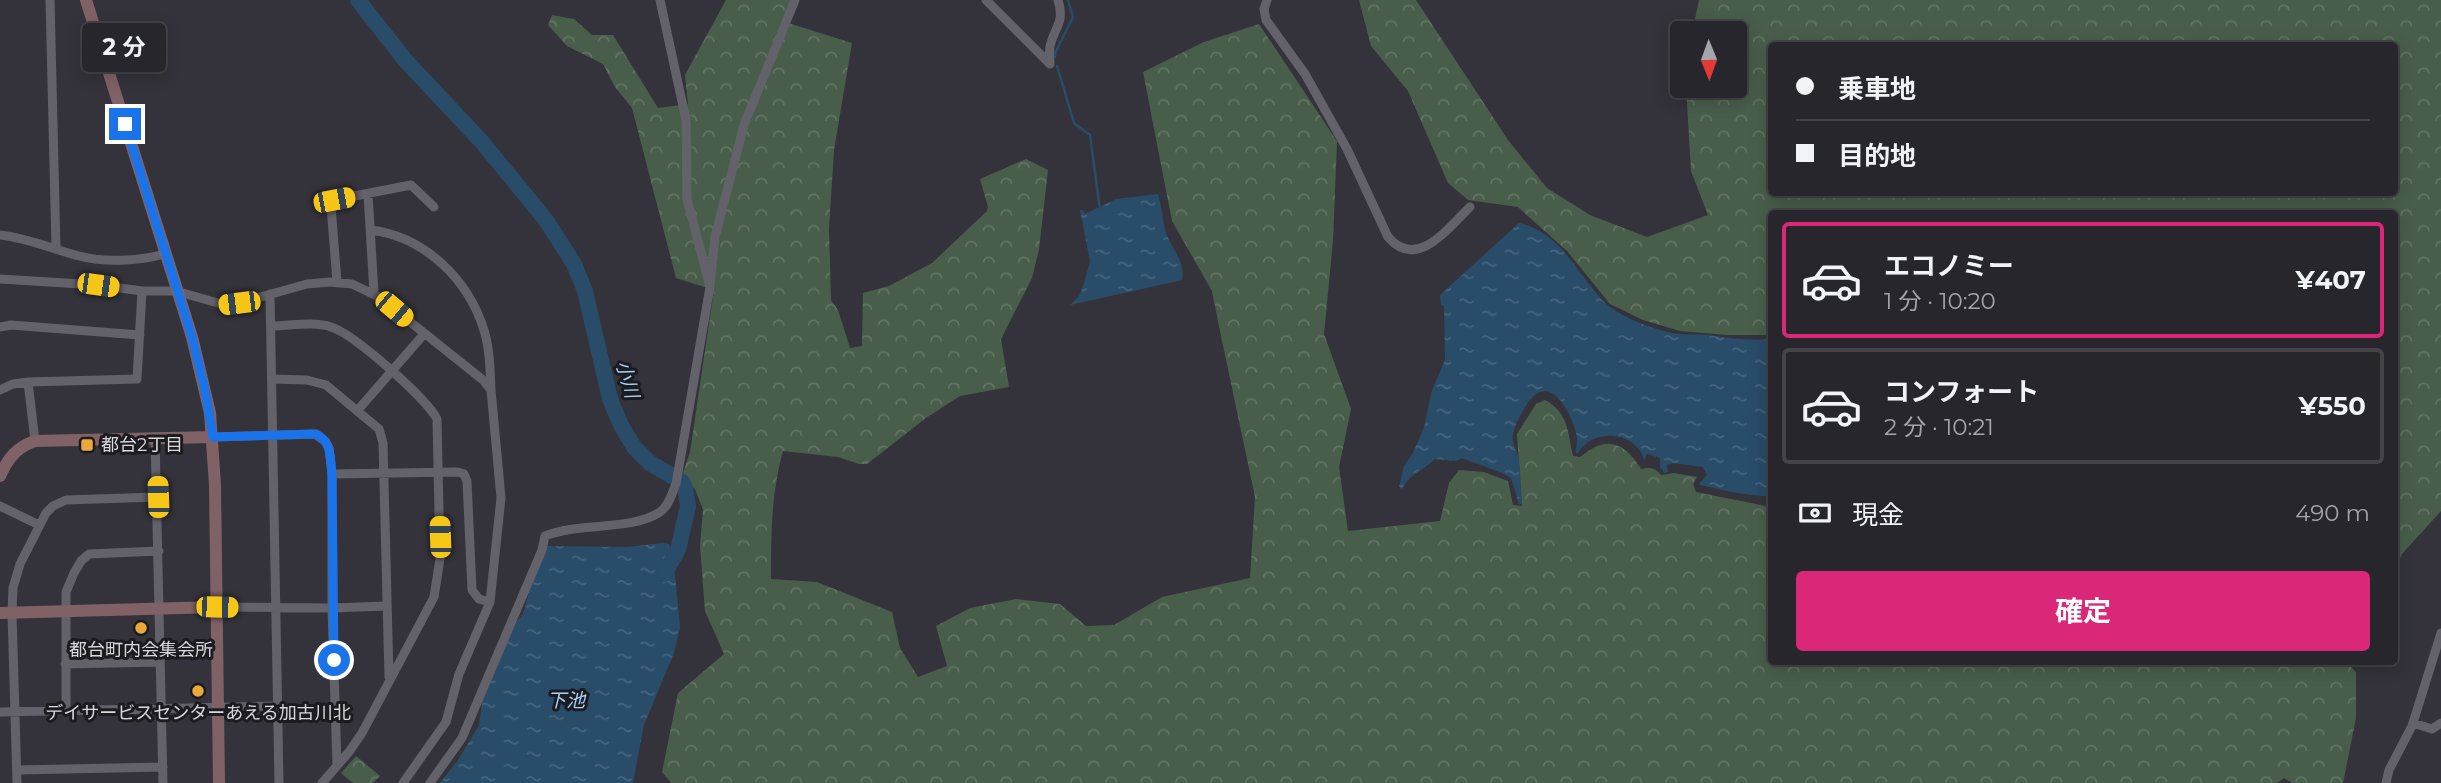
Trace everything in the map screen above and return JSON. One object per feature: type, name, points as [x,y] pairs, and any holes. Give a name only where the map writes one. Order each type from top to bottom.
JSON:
[{"type":"street","points":[[50,0],[56,248]]},
{"type":"street","points":[[86,0],[192,337],[213,437],[219,783]]},
{"type":"street","points":[[660,0],[685,120],[687,200],[709,287]]},
{"type":"street","points":[[430,783],[463,738],[542,550],[545,536],[561,529],[640,520],[662,512],[668,504],[677,484],[712,281],[715,237],[744,125],[795,0]]},
{"type":"street","points":[[986,0],[1049,64],[1050,46],[1060,26],[1058,0]]},
{"type":"street","points":[[1267,0],[1264,9],[1266,20],[1305,74],[1347,149],[1393,243],[1405,250],[1425,248],[1470,207]]},
{"type":"street","points":[[337,282],[331,206],[334,200],[411,185],[434,207]]},
{"type":"street","points":[[368,194],[374,293]]},
{"type":"street","points":[[371,230],[388,232],[417,245],[437,258],[471,301],[488,347],[501,498],[490,602],[459,674],[446,722],[403,783]]},
{"type":"street","points":[[0,235],[20,238],[80,256],[102,259],[124,260],[165,254]]},
{"type":"street","points":[[0,279],[98,285],[142,291],[176,291],[225,305],[307,284],[352,284],[374,293],[483,380],[491,390]]},
{"type":"street","points":[[0,390],[27,382],[137,379],[142,291]]},
{"type":"street","points":[[270,294],[279,783]]},
{"type":"street","points":[[271,327],[328,326],[345,332],[424,401],[437,419],[440,559],[434,597],[362,733],[322,783]]},
{"type":"street","points":[[0,327],[139,335]]},
{"type":"street","points":[[357,411],[424,334]]},
{"type":"street","points":[[272,379],[326,385],[379,429],[383,443],[389,680]]},
{"type":"street","points":[[27,382],[35,440]]},
{"type":"street","points":[[0,475],[8,459],[22,446],[35,440],[306,433],[321,436],[329,448],[332,474],[332,608],[337,765]]},
{"type":"street","points":[[155,437],[163,783]]},
{"type":"street","points":[[332,474],[464,474],[467,481],[472,590],[479,599],[490,602]]},
{"type":"street","points":[[17,783],[15,712],[6,613],[20,564],[39,525],[53,506],[66,500],[158,497]]},
{"type":"street","points":[[0,506],[39,525]]},
{"type":"street","points":[[66,711],[66,592],[74,573],[89,554],[159,551]]},
{"type":"street","points":[[6,613],[217,607],[387,606]]},
{"type":"street","points":[[2386,783],[2389,770],[2413,723],[2439,652],[2441,633]]},
{"type":"street","points":[[65,664],[160,662]]},
{"type":"street","points":[[0,712],[278,706]]},
{"type":"street","points":[[2413,723],[2432,729],[2441,723]]},
{"type":"street","points":[[17,770],[163,767]]},
{"type":"green space","points":[[726,0],[796,0],[785,22],[852,43],[834,150],[829,229],[831,300],[838,310],[850,348],[862,346],[863,293],[889,286],[932,263],[987,211],[980,179],[1026,159],[1048,170],[1039,249],[1032,278],[1001,339],[1009,387],[960,396],[926,418],[867,464],[838,457],[783,451],[774,499],[771,579],[817,582],[892,612],[900,648],[918,677],[947,666],[936,626],[970,608],[1016,599],[1060,604],[1086,626],[1114,625],[1162,597],[1250,578],[1255,497],[1212,291],[1172,221],[1143,72],[1204,42],[1259,24],[1337,141],[1333,241],[1324,334],[1351,409],[1339,467],[1348,531],[1440,521],[1449,483],[1459,470],[1484,472],[1508,481],[1513,505],[1522,506],[1517,434],[1536,404],[1545,400],[1563,417],[1573,456],[1580,457],[1598,446],[1614,444],[1628,452],[1641,469],[1652,469],[1661,475],[1674,473],[1697,477],[1693,484],[1696,492],[1768,506],[1768,665],[2349,665],[2356,672],[2356,718],[2343,783],[2292,783],[2284,778],[2277,783],[671,783],[662,772],[678,693],[724,654],[705,611],[700,546],[703,510],[695,489],[682,476],[690,452],[714,290],[676,278],[632,108],[615,87],[603,64],[567,46],[548,25],[552,15],[574,19],[592,35],[613,35],[658,108],[688,104],[685,75]]},
{"type":"green space","points":[[1359,0],[1416,0],[1508,140],[1547,188],[1590,215],[1647,237],[1708,215],[1691,171],[1687,98],[1747,98],[1747,21],[1695,21],[1699,0],[2441,0],[2441,511],[2402,554],[2398,564],[2398,210],[1768,210],[1768,335],[1727,335],[1680,331],[1643,320],[1610,304],[1567,251],[1518,207],[1468,200],[1448,183],[1408,91],[1371,46]]},
{"type":"green space","points":[[356,756],[380,776],[373,783],[353,783],[341,773]]},
{"type":"water","points":[[1158,194],[1166,233],[1182,268],[1182,280],[1070,305],[1079,296],[1090,261],[1080,210],[1085,214],[1116,199]]},
{"type":"water","points":[[1519,223],[1546,235],[1603,301],[1629,318],[1671,333],[1768,339],[1768,497],[1700,485],[1707,475],[1703,467],[1672,463],[1667,465],[1668,472],[1665,473],[1660,468],[1660,458],[1647,454],[1644,460],[1640,450],[1624,438],[1603,436],[1593,439],[1576,453],[1577,437],[1571,417],[1559,399],[1544,391],[1536,394],[1527,404],[1513,434],[1513,444],[1519,460],[1522,504],[1519,504],[1511,478],[1462,458],[1456,461],[1435,459],[1413,476],[1402,489],[1399,487],[1404,466],[1424,427],[1432,390],[1445,360],[1444,306],[1441,305],[1440,295]]},
{"type":"water","name":"下池","points":[[669,544],[673,554],[680,627],[674,653],[644,725],[633,783],[440,783],[458,760],[479,725],[484,689],[513,626],[523,614],[539,556],[545,546],[628,547]]},
{"type":"waterway","name":"小川","points":[[358,0],[405,60],[481,141],[546,220],[574,264],[585,291],[610,399],[621,425],[634,447],[650,463],[682,482],[685,488],[688,506],[678,550],[664,574]]},
{"type":"waterway","points":[[1055,57],[1073,17],[1068,0]]},
{"type":"waterway","points":[[1057,66],[1074,123],[1090,135],[1100,210]]},
{"type":"place","name":"都台2丁目","points":[[87,445]]},
{"type":"place","name":"都台町内会集会所","points":[[141,628]]},
{"type":"place","name":"デイサービスセンターあえる加古川北","points":[[198,691]]},
{"type":"route","points":[[125,124],[192,337],[213,437],[306,433],[321,436],[329,448],[332,474],[334,660]]}]
